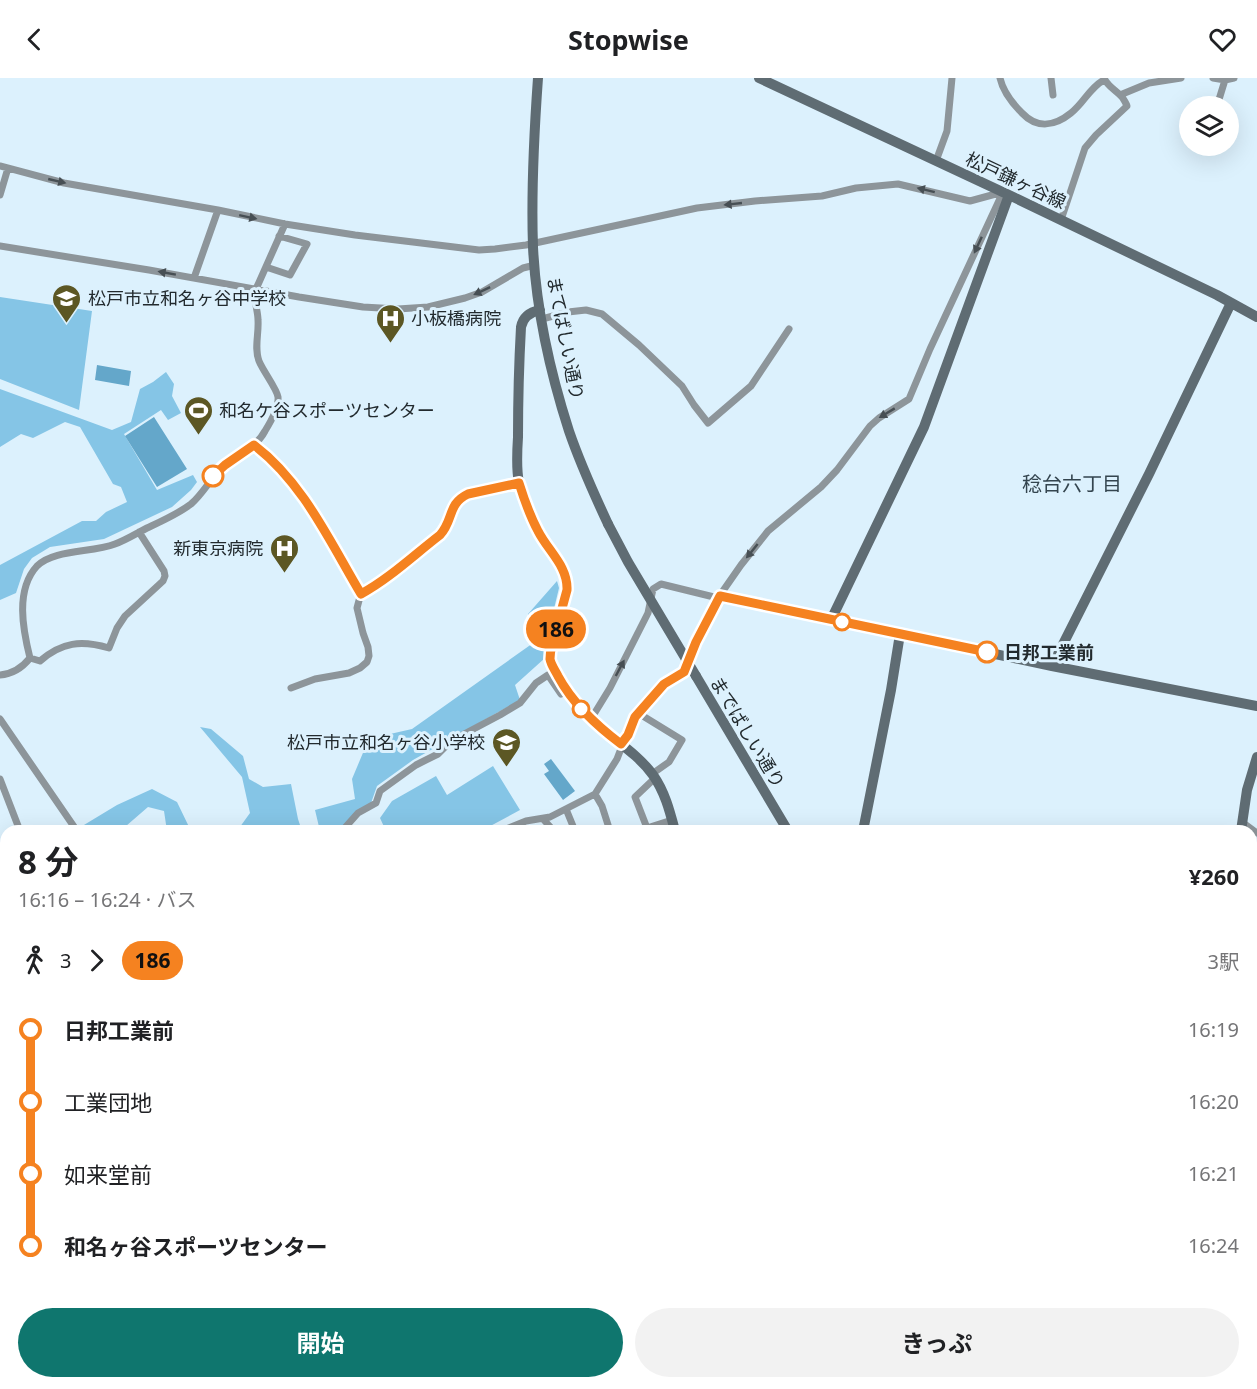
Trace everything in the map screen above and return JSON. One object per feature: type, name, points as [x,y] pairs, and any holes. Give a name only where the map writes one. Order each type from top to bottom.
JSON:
[{"type":"street","name":"まてばしい通り","points":[[538,78],[532,171],[533,243],[541,315],[552,372],[570,432],[608,524]]},
{"type":"street","name":"松戸鎌ヶ谷線","points":[[759,78],[1006,193],[1257,317]]},
{"type":"street","points":[[936,161],[946,131],[952,78]]},
{"type":"street","points":[[1000,78],[1008,97],[1021,112],[1037,124],[1045,125],[1058,121],[1072,112],[1096,84],[1104,79],[1120,95],[1127,106],[1085,148],[1061,220]]},
{"type":"street","points":[[1051,78],[1053,95]]},
{"type":"street","points":[[1120,95],[1149,83],[1181,78]]},
{"type":"street","points":[[1214,78],[1225,80],[1234,78]]},
{"type":"street","points":[[1220,96],[1225,80]]},
{"type":"street","points":[[0,166],[64,183],[285,224],[479,250],[514,247],[697,208],[822,196],[856,188],[898,184],[970,201],[1006,193]]},
{"type":"street","points":[[0,195],[8,168]]},
{"type":"street","points":[[516,825],[543,819],[595,794],[617,759],[621,745],[638,713],[664,684],[684,672],[719,597],[768,531],[821,487],[837,470],[870,426],[909,399],[930,349],[1006,193]]},
{"type":"street","points":[[831,620],[924,427],[1006,193]]},
{"type":"street","points":[[194,278],[218,210]]},
{"type":"street","points":[[0,675],[8,674],[24,666],[30,658],[22,617],[23,598],[34,570],[52,557],[114,545],[176,514],[192,503],[213,476],[225,465],[254,445],[268,426],[278,396],[259,360],[258,319],[254,296],[285,224]]},
{"type":"street","points":[[266,267],[290,275],[307,244],[279,236]]},
{"type":"street","points":[[0,246],[363,307],[398,309],[417,309],[465,298],[482,292],[523,268],[535,266]]},
{"type":"street","points":[[1052,666],[1149,474],[1231,303]]},
{"type":"street","points":[[673,825],[665,798],[653,776],[591,719],[567,690],[554,668],[550,654],[567,590],[566,574],[537,530],[519,483],[517,468],[518,399],[522,322],[533,311],[541,315],[586,310],[602,314],[682,386],[708,423],[751,386],[789,329]]},
{"type":"street","points":[[254,445],[292,483],[320,522],[361,594],[357,608],[368,647],[367,662],[349,673],[315,679],[291,688]]},
{"type":"street","points":[[361,594],[376,586],[440,535],[446,528],[455,504],[463,496],[519,483]]},
{"type":"street","name":"までばしい通り","points":[[608,524],[628,562],[784,825]]},
{"type":"street","points":[[30,658],[40,661],[49,653],[65,645],[96,644],[109,648],[125,616],[163,581],[165,576],[165,571],[139,532]]},
{"type":"street","points":[[591,719],[610,688],[648,613],[652,589],[661,584],[1052,666],[1257,706]]},
{"type":"street","points":[[864,825],[900,634]]},
{"type":"street","points":[[347,825],[358,813],[376,803],[380,791],[416,765],[438,754],[451,741],[520,703],[536,683],[548,675],[561,694],[567,690]]},
{"type":"street","points":[[638,713],[682,740],[669,762],[653,776],[636,797],[646,825]]},
{"type":"street","points":[[0,719],[73,825]]},
{"type":"street","points":[[1241,825],[1247,790],[1257,757]]},
{"type":"street","points":[[0,779],[18,825]]},
{"type":"street","points":[[595,794],[608,825]]},
{"type":"street","points":[[566,809],[572,825]]},
{"type":"street","points":[[543,819],[548,825]]},
{"type":"street","points":[[656,825],[672,820]]},
{"type":"shaded area","points":[[0,297],[92,311],[79,410],[0,379]]},
{"type":"shaded area","points":[[97,365],[131,371],[129,386],[95,380]]},
{"type":"shaded area","points":[[166,372],[174,384],[172,396],[181,413],[168,420],[161,410],[124,434],[157,490],[193,475],[197,482],[172,507],[104,539],[50,547],[32,558],[24,569],[16,593],[0,600],[0,565],[82,521],[96,521],[106,512],[127,502],[121,487],[113,484],[80,427],[65,422],[33,438],[21,434],[0,447],[0,389],[112,430],[131,422],[140,389]]},
{"type":"shaded area","points":[[154,417],[187,469],[157,487],[125,436]]},
{"type":"shaded area","points":[[557,581],[559,588],[545,646],[545,658],[515,685],[520,700],[413,760],[377,786],[370,806],[349,825],[319,825],[315,810],[355,799],[352,779],[365,748],[390,734],[412,729],[536,641],[528,614]]},
{"type":"shaded area","points":[[200,727],[211,729],[243,756],[249,779],[263,787],[291,784],[300,825],[241,825],[250,813],[242,777]]},
{"type":"shaded area","points":[[551,759],[575,791],[563,800],[544,774],[549,771],[544,764]]},
{"type":"shaded area","points":[[493,766],[520,810],[492,825],[383,825],[380,818],[392,801],[436,776],[447,795]]},
{"type":"shaded area","points":[[152,789],[177,802],[188,825],[166,825],[164,811],[148,807],[127,825],[84,825],[117,805]]},
{"type":"bus line","name":"186","points":[[213,476],[254,445],[261,450],[292,483],[311,509],[361,594],[376,586],[440,535],[449,522],[452,508],[463,496],[519,483],[537,530],[566,574],[567,590],[550,654],[551,663],[561,681],[585,713],[621,744],[628,735],[635,717],[664,684],[684,672],[696,642],[720,596],[987,652]]},
{"type":"place","name":"松戸市立和名ヶ谷中学校","points":[[67,324]]},
{"type":"place","name":"小板橋病院","points":[[390,344]]},
{"type":"place","name":"和名ケ谷スポーツセンター","points":[[198,436]]},
{"type":"place","name":"新東京病院","points":[[284,574]]},
{"type":"place","name":"日邦工業前","points":[[987,652]]},
{"type":"place","name":"松戸市立和名ヶ谷小学校","points":[[506,768]]},
{"type":"district","name":"稔台六丁目","points":[[1072,483]]}]
